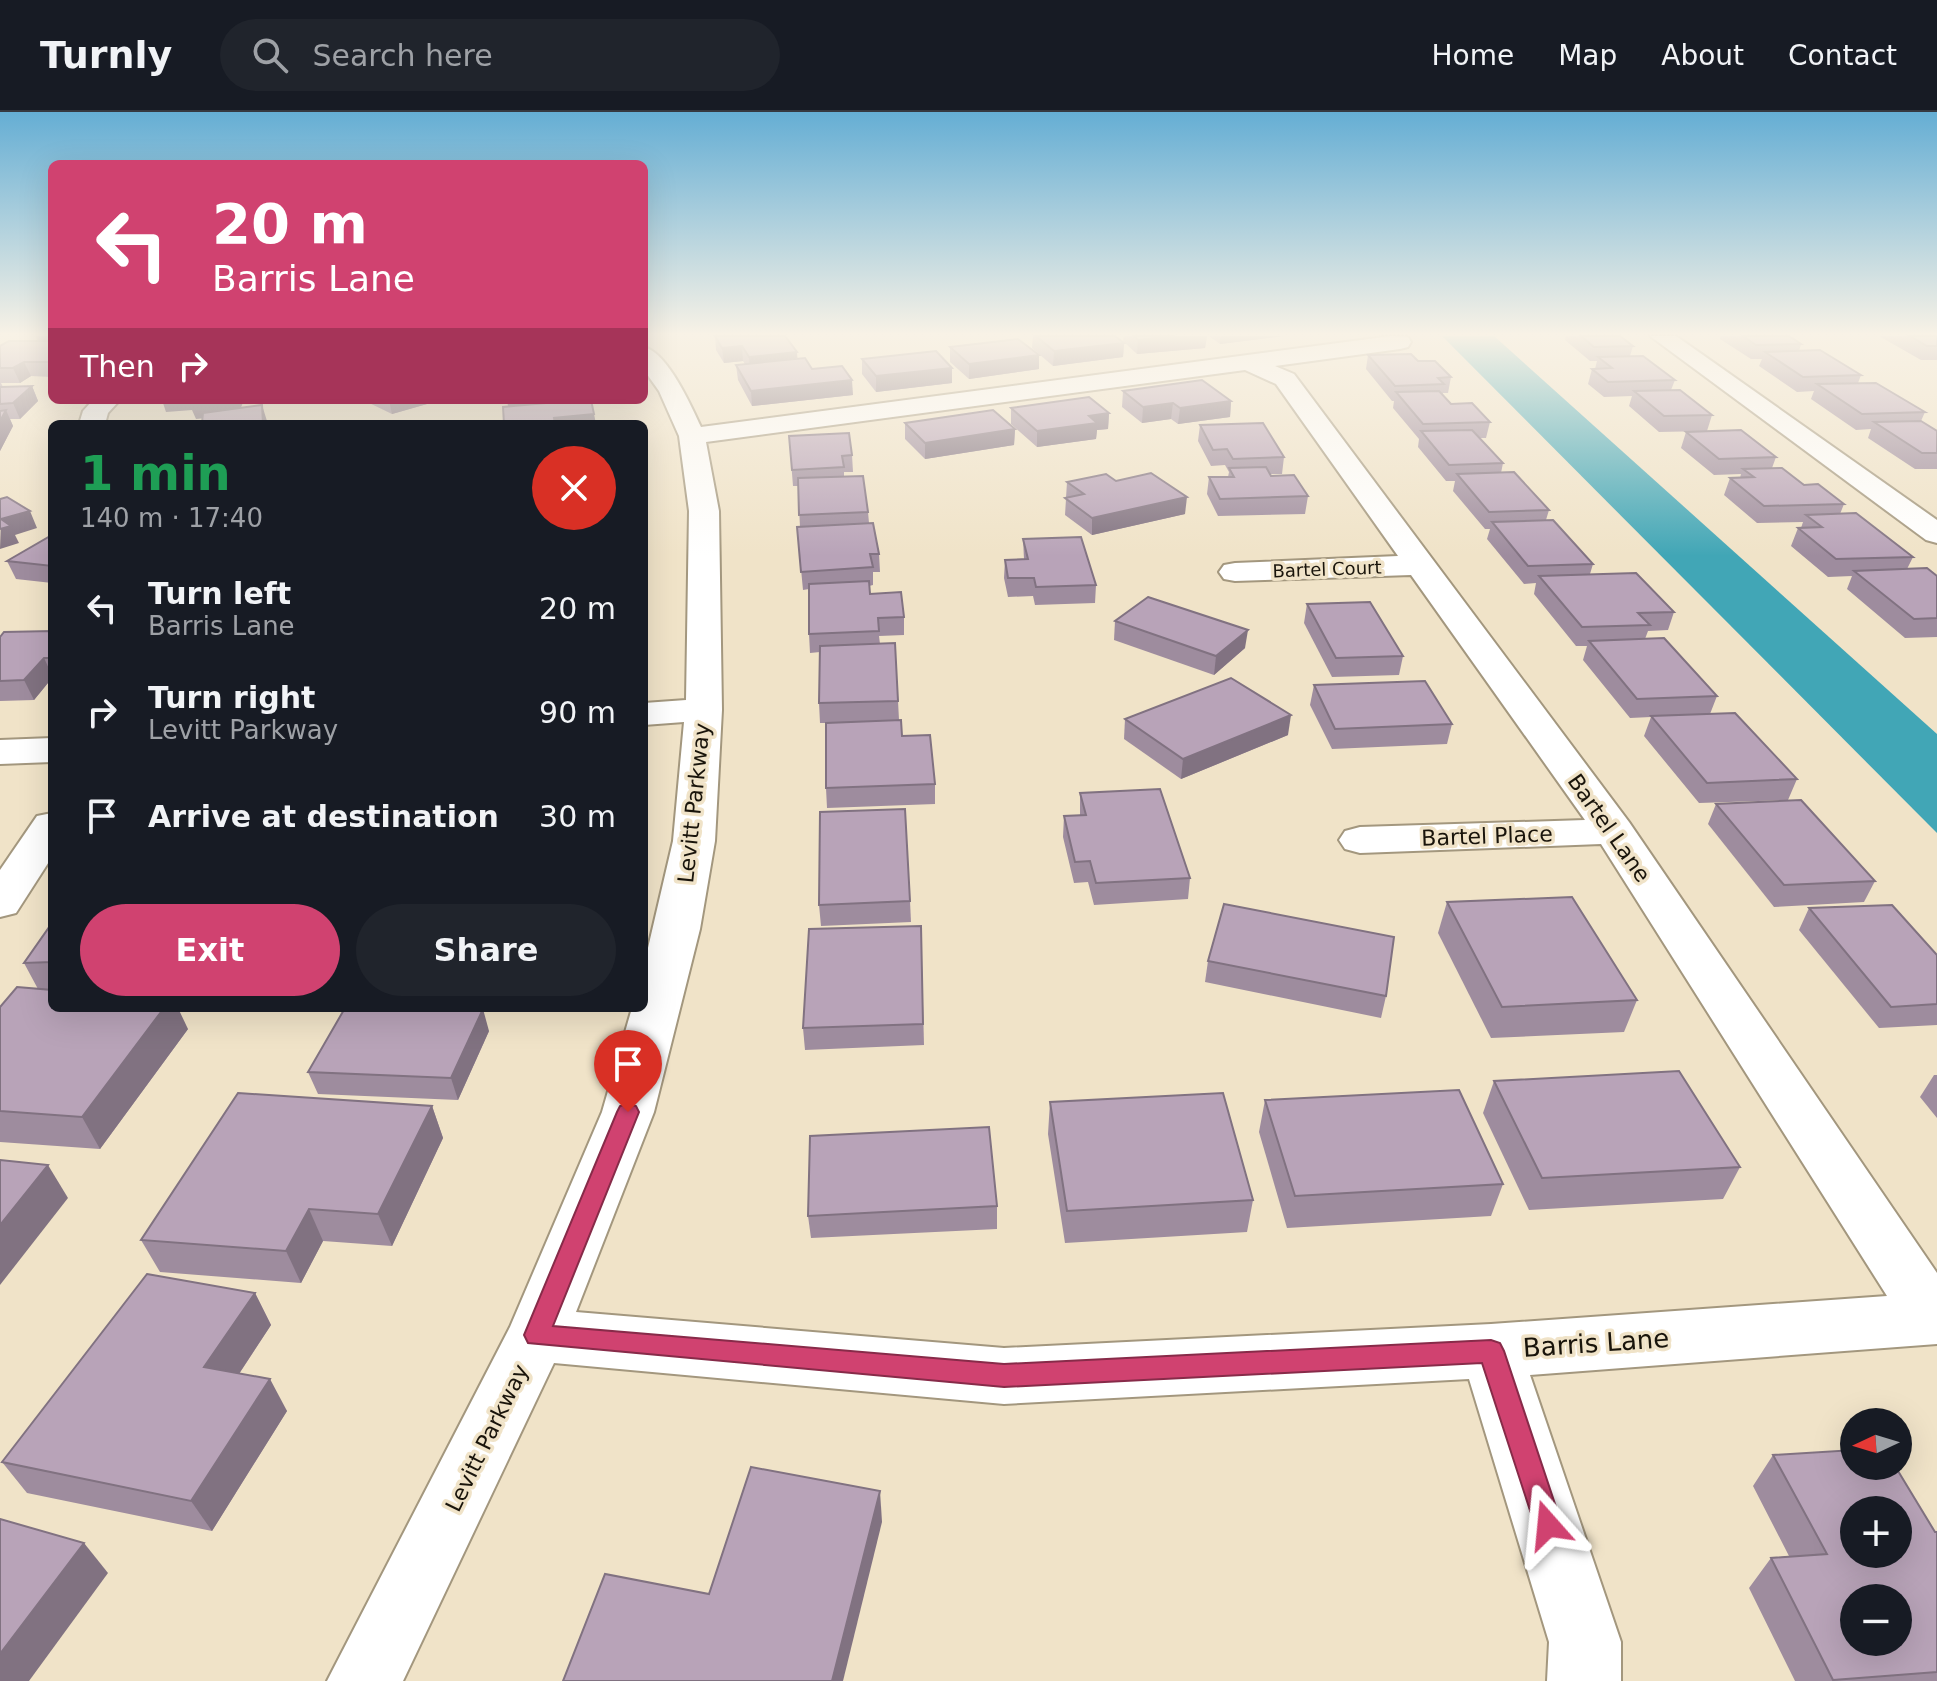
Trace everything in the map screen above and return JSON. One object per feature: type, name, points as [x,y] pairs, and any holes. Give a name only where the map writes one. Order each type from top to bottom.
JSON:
[{"type":"street","name":"Levitt Parkway","points":[[364,1681],[537,1335],[628,1112],[677,929],[694,841],[704,710],[704,511],[692,436],[680,409]]},
{"type":"street","points":[[692,436],[900,409]]},
{"type":"street","name":"Bartel Lane","points":[[1307,409],[1614,831],[1936,1318]]},
{"type":"street","points":[[1763,409],[1937,534]]},
{"type":"street","name":"Bartel Court","points":[[1235,572],[1418,565]]},
{"type":"street","points":[[648,714],[704,710]]},
{"type":"street","points":[[0,752],[48,750]]},
{"type":"street","points":[[0,903],[48,831]]},
{"type":"street","name":"Bartel Place","points":[[1360,840],[1614,831]]},
{"type":"street","name":"Barris Lane","points":[[537,1335],[1004,1376],[1491,1351],[1936,1318]]},
{"type":"street","points":[[1491,1351],[1585,1642],[1584,1681]]},
{"type":"water","points":[[1515,409],[1575,409],[1937,734],[1937,833]]},
{"type":"building","points":[[262,409],[263,420],[202,420],[203,413]]},
{"type":"building","points":[[503,409],[593,409],[594,414],[554,420],[504,420]]},
{"type":"building","points":[[1012,409],[1104,409],[1109,413],[1089,416],[1097,423],[1037,431]]},
{"type":"building","points":[[1411,409],[1478,409],[1490,422],[1423,424]]},
{"type":"building","points":[[1656,409],[1705,409],[1712,415],[1664,416]]},
{"type":"building","points":[[1855,409],[1920,409],[1925,412],[1862,414]]},
{"type":"building","points":[[993,410],[1015,429],[925,443],[905,423]]},
{"type":"building","points":[[1921,421],[1937,431],[1937,453],[1922,453],[1874,422]]},
{"type":"building","points":[[1263,423],[1284,457],[1233,459],[1227,449],[1213,450],[1200,425]]},
{"type":"building","points":[[1472,430],[1503,463],[1449,465],[1421,431]]},
{"type":"building","points":[[1741,430],[1776,457],[1719,459],[1686,432]]},
{"type":"building","points":[[849,433],[852,455],[842,456],[844,467],[792,470],[789,436]]},
{"type":"building","points":[[1266,467],[1271,476],[1294,475],[1308,496],[1220,499],[1209,477],[1234,477],[1229,468]]},
{"type":"building","points":[[1782,468],[1804,485],[1818,484],[1844,504],[1764,506],[1730,478],[1754,477],[1743,469]]},
{"type":"building","points":[[1514,472],[1549,510],[1489,512],[1457,474]]},
{"type":"building","points":[[1151,473],[1187,497],[1092,518],[1065,498],[1084,494],[1067,482],[1106,474],[1116,481]]},
{"type":"building","points":[[863,476],[868,512],[799,515],[798,478]]},
{"type":"building","points":[[7,497],[30,511],[1,519],[11,526],[0,529],[0,499]]},
{"type":"building","points":[[1856,513],[1913,557],[1836,559],[1798,528],[1822,527],[1806,515]]},
{"type":"building","points":[[1553,520],[1593,564],[1528,566],[1492,522]]},
{"type":"building","points":[[873,523],[879,554],[870,554],[873,567],[801,572],[797,527]]},
{"type":"building","points":[[48,537],[48,566],[7,561]]},
{"type":"building","points":[[1081,537],[1096,585],[1036,587],[1034,578],[1008,578],[1005,560],[1028,559],[1023,539]]},
{"type":"building","points":[[1927,568],[1937,576],[1937,618],[1914,619],[1854,571]]},
{"type":"building","points":[[1636,573],[1674,612],[1638,613],[1650,625],[1582,627],[1539,576]]},
{"type":"building","points":[[869,581],[870,594],[901,592],[904,617],[878,618],[879,631],[809,634],[809,584]]},
{"type":"building","points":[[1148,597],[1248,630],[1216,656],[1115,621]]},
{"type":"building","points":[[1370,602],[1403,656],[1336,658],[1307,604]]},
{"type":"building","points":[[48,631],[48,658],[44,658],[24,680],[0,681],[0,637],[4,632]]},
{"type":"building","points":[[1664,638],[1717,696],[1637,699],[1589,641]]},
{"type":"building","points":[[895,643],[898,701],[819,703],[820,646]]},
{"type":"building","points":[[1231,678],[1291,715],[1183,759],[1125,719]]},
{"type":"building","points":[[1425,681],[1452,724],[1335,729],[1314,685]]},
{"type":"building","points":[[1735,713],[1797,779],[1707,783],[1651,716]]},
{"type":"building","points":[[901,720],[902,736],[930,735],[935,784],[826,788],[826,723]]},
{"type":"building","points":[[1160,789],[1190,878],[1096,883],[1090,861],[1075,862],[1064,816],[1086,815],[1080,793]]},
{"type":"building","points":[[1801,800],[1875,881],[1784,885],[1716,804]]},
{"type":"building","points":[[905,809],[910,901],[819,905],[820,812]]},
{"type":"building","points":[[1572,897],[1637,1000],[1502,1007],[1447,902]]},
{"type":"building","points":[[1224,904],[1394,937],[1386,996],[1208,961]]},
{"type":"building","points":[[1892,905],[1937,955],[1937,1004],[1891,1007],[1809,908]]},
{"type":"building","points":[[921,926],[923,1024],[803,1028],[809,929]]},
{"type":"building","points":[[48,929],[48,962],[24,963]]},
{"type":"building","points":[[17,987],[48,990],[48,1012],[161,1012],[82,1117],[0,1111],[0,1007]]},
{"type":"building","points":[[343,1012],[482,1012],[451,1078],[308,1072]]},
{"type":"building","points":[[1679,1071],[1740,1167],[1542,1178],[1494,1081]]},
{"type":"building","points":[[1459,1090],[1503,1184],[1295,1196],[1265,1100]]},
{"type":"building","points":[[238,1093],[432,1106],[378,1214],[309,1209],[286,1251],[141,1240]]},
{"type":"building","points":[[1223,1093],[1253,1200],[1067,1211],[1050,1102]]},
{"type":"building","points":[[989,1127],[997,1206],[808,1216],[810,1136]]},
{"type":"building","points":[[0,1160],[48,1165],[0,1225]]},
{"type":"building","points":[[147,1274],[255,1293],[204,1367],[270,1379],[191,1501],[2,1462]]},
{"type":"building","points":[[1840,1451],[1840,1480],[1903,1480],[1937,1532],[1937,1672],[1833,1680],[1771,1558],[1827,1554],[1773,1455]]},
{"type":"building","points":[[751,1467],[880,1491],[832,1681],[563,1681],[605,1574],[709,1594]]},
{"type":"building","points":[[0,1519],[84,1543],[0,1654]]},
{"type":"route","points":[[628,1112],[537,1335],[1004,1376],[1491,1351],[1548,1525]]}]
